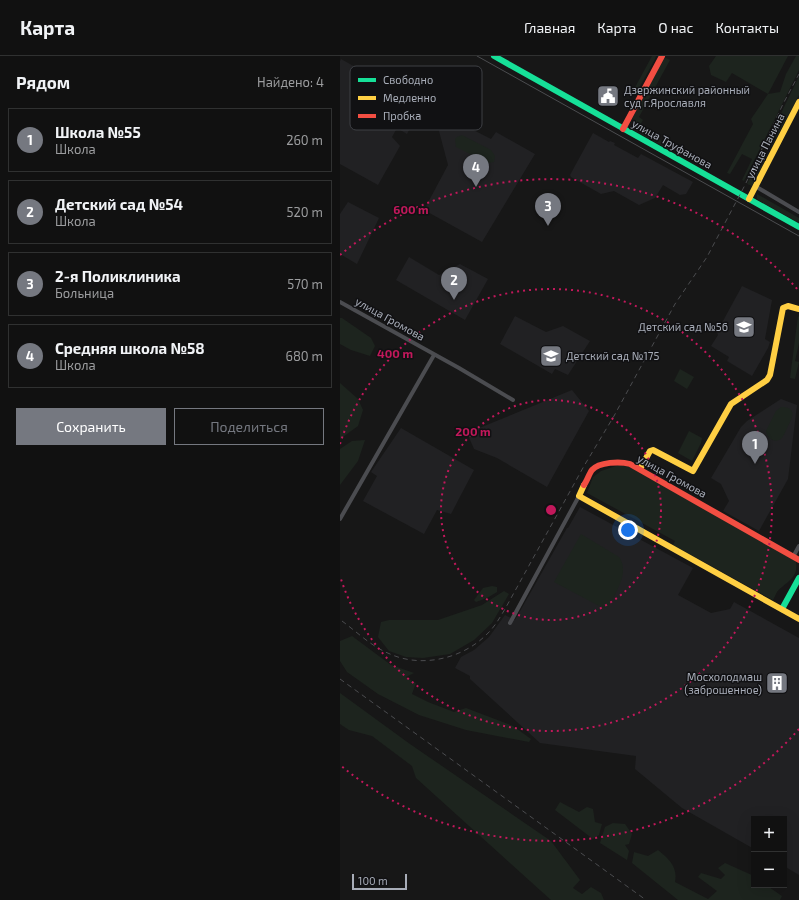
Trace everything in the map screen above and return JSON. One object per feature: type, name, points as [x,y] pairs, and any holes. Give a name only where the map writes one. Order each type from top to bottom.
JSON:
[{"type":"street","name":"улица Труфанова","points":[[494,56],[799,227]]},
{"type":"street","points":[[623,129],[662,56]]},
{"type":"street","name":"улица Панина","points":[[749,199],[799,102]]},
{"type":"street","points":[[755,186],[799,212]]},
{"type":"street","name":"улица Громова","points":[[340,302],[513,400]]},
{"type":"street","points":[[640,469],[650,451],[653,450],[693,470],[731,404],[767,380],[770,375],[783,308],[788,306],[799,309]]},
{"type":"street","points":[[340,519],[434,355]]},
{"type":"street","name":"улица Громова","points":[[579,496],[592,470],[595,468],[616,462],[630,464],[796,559]]},
{"type":"street","points":[[510,623],[579,496],[799,619]]},
{"type":"street","points":[[796,559],[799,546]]},
{"type":"street","points":[[782,609],[799,578]]},
{"type":"shaded area","points":[[652,56],[656,56],[655,59],[637,92],[632,93]]},
{"type":"shaded area","points":[[716,56],[788,56],[768,94],[732,73],[726,82],[711,75],[709,66]]},
{"type":"shaded area","points":[[796,56],[799,56],[799,70],[744,181],[742,180],[752,159],[742,154],[730,174],[727,173],[753,124],[751,119],[768,94],[780,92],[786,74]]},
{"type":"shaded area","points":[[666,58],[670,60],[639,117],[643,120],[640,125],[632,120],[663,59]]},
{"type":"shaded area","points":[[341,59],[353,66],[350,66],[350,130],[396,130],[392,137],[400,146],[378,185],[340,164]]},
{"type":"shaded area","points":[[799,76],[799,95],[772,146],[767,143],[763,151],[768,154],[752,186],[747,184]]},
{"type":"shaded area","points":[[636,126],[673,147],[671,150],[666,148],[634,130]]},
{"type":"shaded area","points":[[400,130],[409,130],[407,134]]},
{"type":"shaded area","points":[[473,130],[491,139],[496,132],[535,154],[482,242],[424,210],[448,165],[439,131]]},
{"type":"shaded area","points":[[593,133],[609,142],[615,143],[614,145],[638,158],[641,154],[693,182],[686,194],[680,195],[663,185],[655,198],[639,205],[614,191],[601,194],[570,175]]},
{"type":"shaded area","points":[[462,135],[491,150],[495,156],[494,162],[488,163],[456,147],[455,139]]},
{"type":"shaded area","points":[[757,194],[799,218],[799,223],[757,199]]},
{"type":"shaded area","points":[[348,202],[379,218],[357,264],[340,254],[340,214]]},
{"type":"shaded area","points":[[409,257],[439,275],[460,264],[488,279],[465,320],[396,280]]},
{"type":"shaded area","name":"Детский сад №56","points":[[742,286],[772,300],[765,339],[770,342],[752,376],[727,361],[729,357],[711,346]]},
{"type":"shaded area","name":"Детский сад №175","points":[[515,316],[546,332],[563,326],[590,341],[568,375],[555,369],[552,374],[500,344]]},
{"type":"shaded area","points":[[798,316],[799,343],[795,361],[799,362],[795,379],[790,378]]},
{"type":"shaded area","points":[[340,318],[371,338],[375,346],[370,356],[351,350],[340,344]]},
{"type":"shaded area","points":[[680,369],[694,377],[687,389],[674,381]]},
{"type":"shaded area","points":[[340,383],[358,399],[363,410],[358,426],[340,439]]},
{"type":"shaded area","points":[[572,390],[589,411],[547,487],[497,458],[474,449],[467,433]]},
{"type":"shaded area","points":[[781,399],[797,405],[788,479],[759,531],[723,511],[729,501],[721,484],[711,478],[741,427],[747,421]]},
{"type":"shaded area","points":[[781,407],[786,407],[791,410],[792,416],[782,438],[775,441],[768,436],[766,431],[776,411]]},
{"type":"shaded area","points":[[401,428],[474,470],[451,514],[437,510],[424,534],[363,501],[377,476],[371,472]]},
{"type":"shaded area","points":[[689,431],[702,438],[692,461],[678,453]]},
{"type":"shaded area","points":[[365,440],[358,461],[340,485],[340,449],[352,441]]},
{"type":"shaded area","points":[[619,465],[630,467],[778,550],[796,562],[793,577],[777,592],[773,600],[673,545],[675,541],[587,493],[593,477],[601,471]]},
{"type":"shaded area","points":[[580,507],[693,568],[678,595],[711,613],[730,609],[734,602],[799,638],[799,875],[787,868],[787,816],[751,816],[751,847],[682,808],[635,769],[636,756],[540,743],[470,679],[470,676],[455,668],[461,657],[474,650],[489,637],[505,615],[515,620]]},
{"type":"shaded area","points":[[581,534],[619,557],[622,563],[623,575],[621,582],[609,606],[606,608],[601,607],[554,582]]},
{"type":"shaded area","points":[[492,586],[497,587],[497,592],[476,602],[474,600],[483,588]]},
{"type":"shaded area","points":[[504,591],[509,594],[492,623],[474,640],[450,654],[423,658],[406,657],[389,651],[378,637],[381,622],[389,620],[438,620],[482,605]]},
{"type":"shaded area","points":[[352,636],[391,665],[414,673],[406,677],[416,683],[412,694],[454,712],[466,708],[513,726],[531,739],[529,742],[466,730],[419,715],[378,694],[347,672],[340,661],[340,641]]},
{"type":"shaded area","points":[[340,693],[410,744],[551,841],[580,880],[573,888],[582,894],[591,887],[601,893],[604,900],[551,900],[416,778],[412,766],[372,736],[349,730],[340,724]]},
{"type":"shaded area","points":[[560,802],[579,812],[587,807],[593,809],[595,822],[602,824],[599,835],[593,839],[555,810]]},
{"type":"shaded area","points":[[613,823],[625,824],[632,834],[629,844],[625,845],[629,851],[627,860],[600,843],[605,827]]},
{"type":"shaded area","points":[[658,850],[672,864],[676,877],[675,882],[708,899],[717,891],[698,877],[701,873],[721,879],[725,875],[718,868],[725,863],[751,875],[751,888],[770,888],[782,896],[780,900],[678,900],[632,863],[634,852],[648,856]]},
{"type":"tram line","points":[[477,56],[799,236]]},
{"type":"railway","points":[[342,621],[383,651],[402,658],[427,661],[440,659],[464,650],[475,644],[491,630],[505,609],[584,466],[614,416],[675,304],[707,257],[745,185],[783,104],[799,74]]},
{"type":"railway","points":[[340,679],[646,900]]},
{"type":"traffic: fast","points":[[494,56],[799,227]]},
{"type":"traffic: fast","points":[[782,609],[799,578]]},
{"type":"traffic: slow","points":[[749,199],[799,102]]},
{"type":"traffic: slow","points":[[640,469],[650,451],[653,450],[693,471],[731,404],[767,380],[770,375],[783,308],[788,306],[799,309]]},
{"type":"traffic: slow","points":[[584,485],[579,496],[799,619]]},
{"type":"traffic: jam","points":[[623,129],[662,56]]},
{"type":"traffic: jam","points":[[584,485],[592,470],[599,465],[615,462],[630,464],[799,560]]},
{"type":"place","name":"Дзержинский районный суд г.Ярославля","points":[[608,96]]},
{"type":"place","name":"Средняя школа №58","points":[[476,187]]},
{"type":"place","name":"2-я Поликлиника","points":[[548,226]]},
{"type":"place","name":"Детский сад №54","points":[[454,300]]},
{"type":"place","name":"Детский сад №56","points":[[744,327]]},
{"type":"place","name":"Детский сад №175","points":[[551,356]]},
{"type":"place","name":"Школа №55","points":[[755,464]]},
{"type":"place","name":"Мосхолодмаш (заброшенное)","points":[[777,683]]}]
